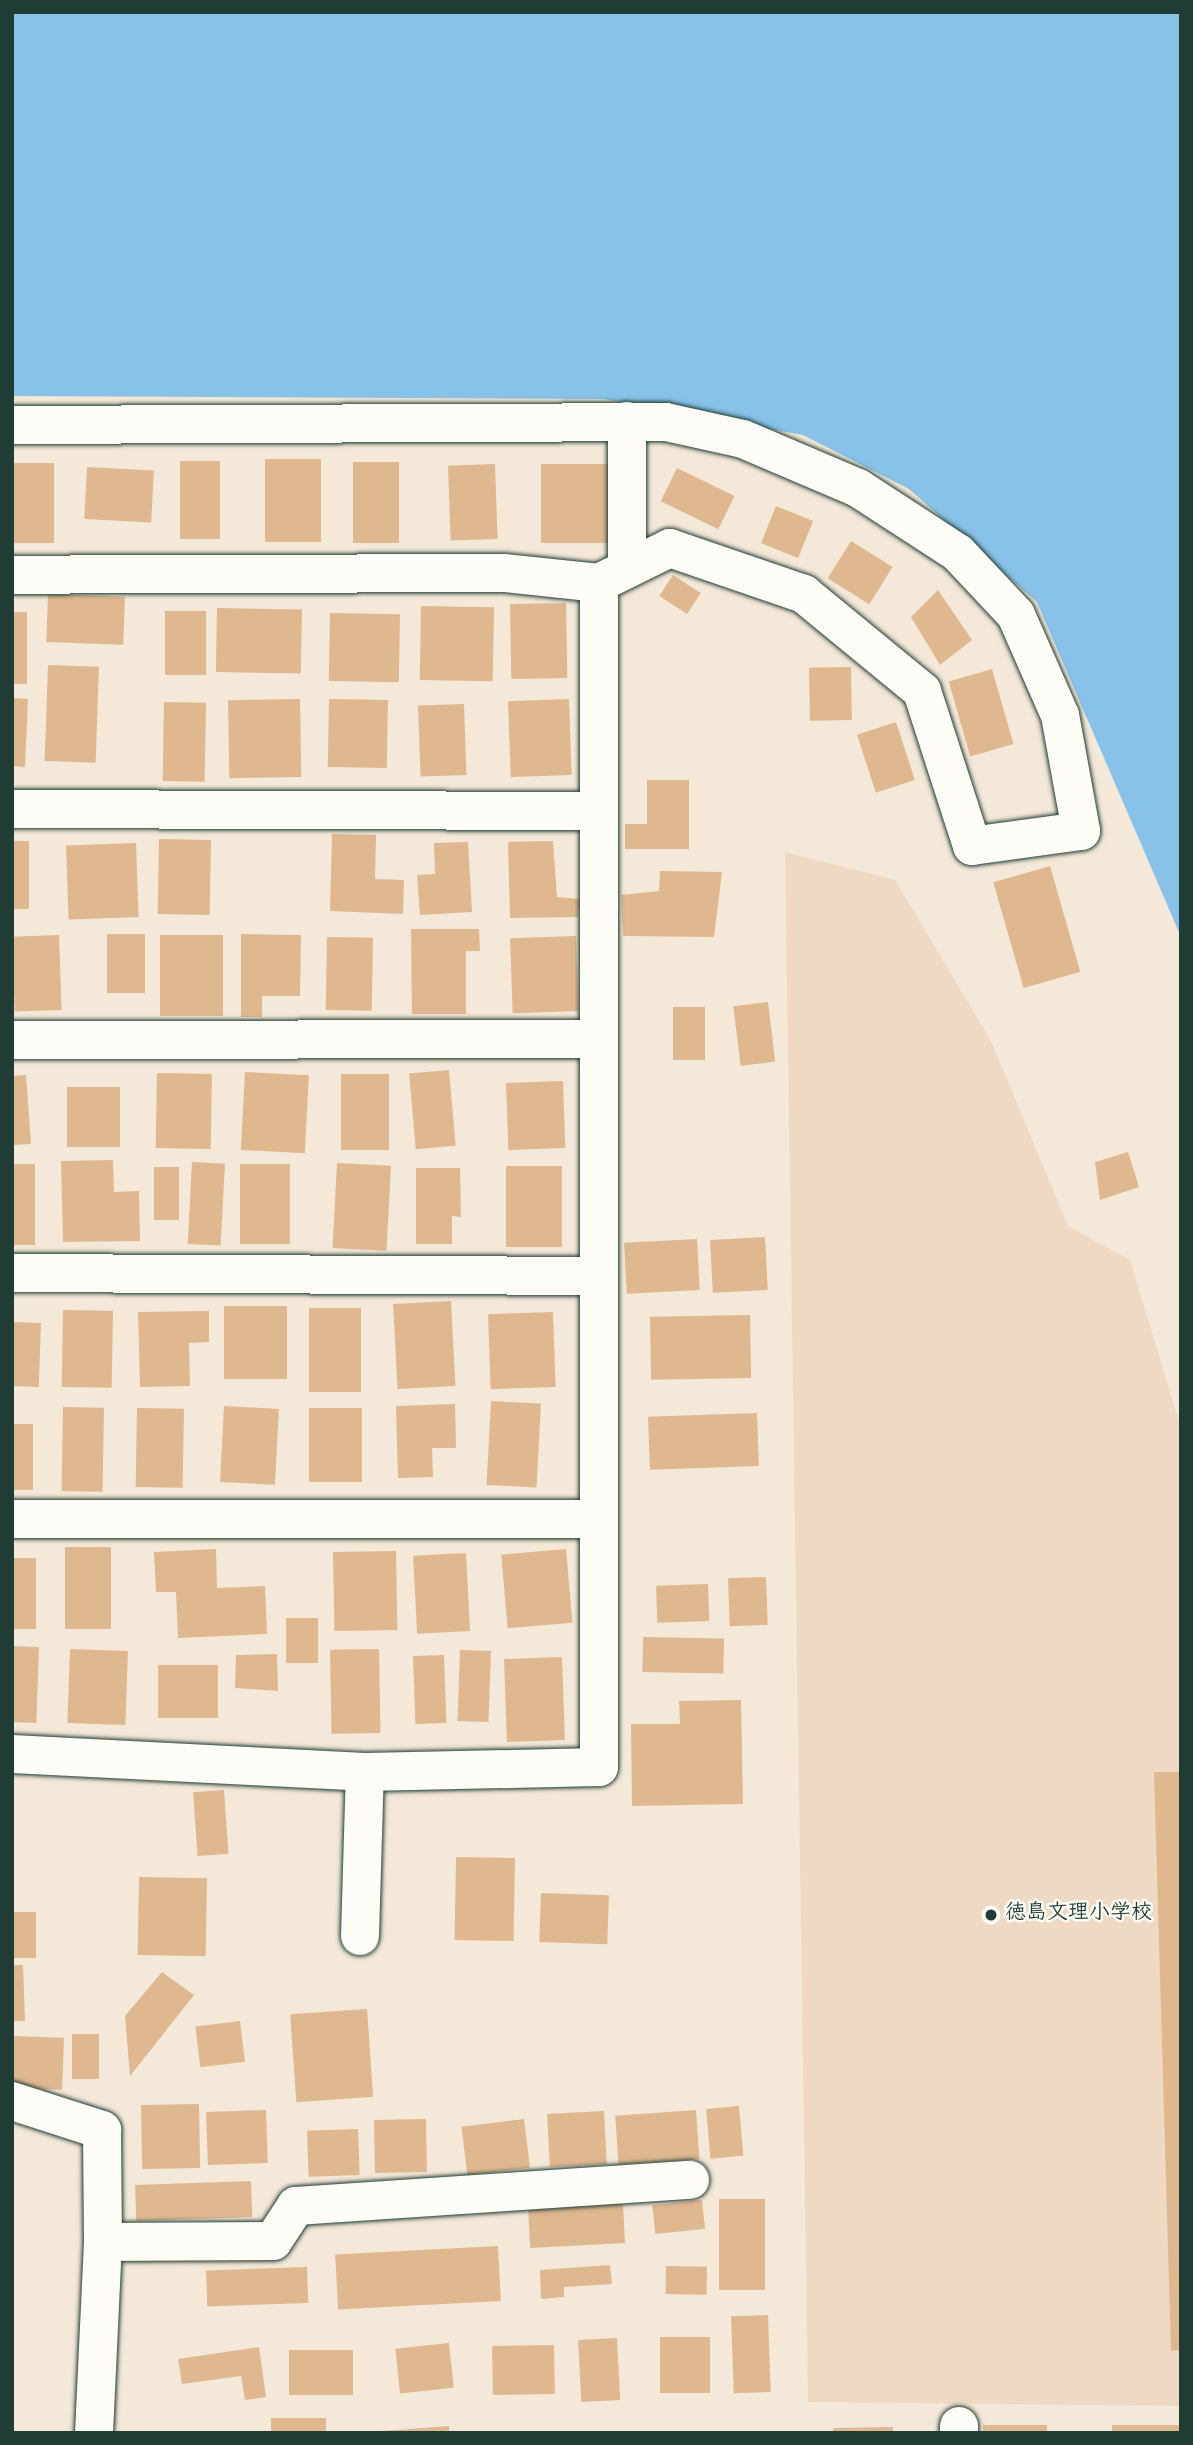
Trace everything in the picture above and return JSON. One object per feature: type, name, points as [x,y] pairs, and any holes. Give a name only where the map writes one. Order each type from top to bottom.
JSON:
[{"type":"street","points":[[12,1754],[365,1772],[599,1768],[599,811],[613,576],[627,421]]},
{"type":"street","points":[[12,425],[627,421],[666,422],[743,439],[858,488],[958,553],[1016,615],[1055,702],[1081,831],[972,846],[922,691],[804,594],[670,548],[613,576],[504,573],[12,575]]},
{"type":"street","points":[[12,809],[599,811]]},
{"type":"street","points":[[12,1040],[598,1039]]},
{"type":"street","points":[[12,1273],[597,1276]]},
{"type":"street","points":[[12,1519],[598,1520]]},
{"type":"street","points":[[360,1936],[365,1772]]},
{"type":"street","points":[[12,2101],[103,2130],[103,2242],[94,2433]]},
{"type":"street","points":[[103,2242],[274,2241],[296,2206],[691,2180]]},
{"type":"shaded area","name":"徳島文理小学校","points":[[785,852],[895,880],[991,1041],[1068,1226],[1130,1260],[1181,1428],[1181,2406],[808,2402]]},
{"type":"water","points":[[12,12],[1181,12],[1181,937],[1037,602],[909,489],[803,435],[604,399],[12,396]]},
{"type":"building","points":[[265,459],[321,459],[321,542],[265,542]]},
{"type":"building","points":[[180,461],[220,461],[220,539],[180,539]]},
{"type":"building","points":[[353,462],[399,462],[399,543],[353,543]]},
{"type":"building","points":[[12,463],[54,463],[54,543],[12,543]]},
{"type":"building","points":[[495,464],[498,539],[451,541],[448,466]]},
{"type":"building","points":[[541,464],[610,464],[610,543],[541,543]]},
{"type":"building","points":[[87,467],[154,471],[151,522],[84,519]]},
{"type":"building","points":[[677,468],[735,496],[718,529],[661,501]]},
{"type":"building","points":[[776,506],[813,521],[798,558],[761,543]]},
{"type":"building","points":[[851,541],[893,567],[869,604],[828,578]]},
{"type":"building","points":[[673,575],[701,593],[687,614],[659,596]]},
{"type":"building","points":[[938,590],[972,640],[940,665],[911,617]]},
{"type":"building","points":[[48,594],[125,597],[123,645],[46,642]]},
{"type":"building","points":[[566,603],[567,678],[511,679],[510,604]]},
{"type":"building","points":[[421,606],[494,607],[493,681],[420,680]]},
{"type":"building","points":[[217,608],[302,609],[301,673],[216,672]]},
{"type":"building","points":[[165,611],[206,611],[206,675],[165,675]]},
{"type":"building","points":[[12,612],[27,612],[27,684],[12,684]]},
{"type":"building","points":[[330,613],[400,614],[399,682],[329,681]]},
{"type":"building","points":[[48,665],[99,667],[96,763],[45,761]]},
{"type":"building","points":[[851,667],[852,720],[810,721],[809,668]]},
{"type":"building","points":[[992,669],[1013,744],[970,756],[949,681]]},
{"type":"building","points":[[12,698],[28,699],[25,767],[12,766]]},
{"type":"building","points":[[300,699],[301,777],[229,778],[228,700]]},
{"type":"building","points":[[329,699],[388,700],[387,768],[328,767]]},
{"type":"building","points":[[569,699],[572,775],[511,777],[508,701]]},
{"type":"building","points":[[164,702],[206,703],[205,782],[163,781]]},
{"type":"building","points":[[464,704],[466,775],[421,777],[418,706]]},
{"type":"building","points":[[896,722],[915,780],[876,793],[857,735]]},
{"type":"building","points":[[647,780],[689,780],[689,849],[625,849],[625,824],[647,824]]},
{"type":"building","points":[[332,834],[376,835],[375,879],[404,880],[403,914],[330,911]]},
{"type":"building","points":[[159,839],[211,840],[210,915],[158,914]]},
{"type":"building","points":[[12,841],[29,841],[29,909],[12,909]]},
{"type":"building","points":[[553,841],[557,897],[580,899],[578,917],[510,918],[508,842]]},
{"type":"building","points":[[468,842],[472,912],[420,915],[417,875],[435,874],[434,843]]},
{"type":"building","points":[[136,843],[139,917],[69,919],[66,845]]},
{"type":"building","points":[[1050,866],[1080,972],[1024,988],[993,882]]},
{"type":"building","points":[[660,871],[722,872],[714,937],[623,936],[621,895],[659,891]]},
{"type":"building","points":[[411,929],[479,929],[480,951],[466,951],[466,1014],[412,1014]]},
{"type":"building","points":[[107,934],[145,934],[145,993],[107,993]]},
{"type":"building","points":[[241,934],[301,935],[300,996],[262,996],[262,1017],[241,1017]]},
{"type":"building","points":[[59,935],[62,1010],[15,1012],[12,937]]},
{"type":"building","points":[[160,935],[223,935],[223,1016],[160,1016]]},
{"type":"building","points":[[576,936],[579,1011],[513,1013],[510,938]]},
{"type":"building","points":[[327,937],[373,938],[372,1011],[326,1010]]},
{"type":"building","points":[[768,1002],[775,1062],[741,1066],[733,1006]]},
{"type":"building","points":[[673,1007],[705,1007],[705,1060],[673,1060]]},
{"type":"building","points":[[449,1070],[456,1146],[416,1149],[409,1073]]},
{"type":"building","points":[[245,1072],[309,1075],[305,1153],[241,1150]]},
{"type":"building","points":[[157,1073],[212,1074],[211,1149],[156,1148]]},
{"type":"building","points":[[341,1074],[389,1074],[389,1150],[341,1150]]},
{"type":"building","points":[[26,1075],[31,1144],[12,1145],[12,1076]]},
{"type":"building","points":[[563,1081],[565,1148],[508,1150],[506,1083]]},
{"type":"building","points":[[67,1087],[120,1087],[120,1147],[67,1147]]},
{"type":"building","points":[[1128,1152],[1139,1187],[1100,1200],[1095,1162]]},
{"type":"building","points":[[113,1160],[114,1192],[139,1191],[140,1241],[63,1242],[61,1161]]},
{"type":"building","points":[[192,1162],[225,1164],[221,1246],[188,1244]]},
{"type":"building","points":[[337,1163],[391,1166],[386,1251],[333,1248]]},
{"type":"building","points":[[12,1164],[35,1164],[35,1245],[12,1245]]},
{"type":"building","points":[[240,1164],[290,1164],[290,1244],[240,1244]]},
{"type":"building","points":[[506,1166],[562,1166],[562,1247],[506,1247]]},
{"type":"building","points":[[154,1167],[179,1167],[179,1220],[154,1220]]},
{"type":"building","points":[[416,1168],[460,1168],[461,1217],[452,1216],[452,1244],[416,1244]]},
{"type":"building","points":[[765,1237],[768,1290],[713,1293],[710,1240]]},
{"type":"building","points":[[697,1239],[700,1290],[627,1294],[624,1243]]},
{"type":"building","points":[[451,1301],[455,1386],[398,1389],[393,1304]]},
{"type":"building","points":[[224,1306],[287,1306],[287,1379],[224,1379]]},
{"type":"building","points":[[309,1308],[361,1308],[361,1392],[309,1392]]},
{"type":"building","points":[[63,1310],[113,1311],[112,1388],[62,1387]]},
{"type":"building","points":[[209,1311],[209,1342],[189,1343],[190,1386],[140,1387],[138,1312]]},
{"type":"building","points":[[553,1312],[556,1387],[491,1389],[488,1314]]},
{"type":"building","points":[[750,1315],[751,1378],[651,1380],[650,1317]]},
{"type":"building","points":[[12,1322],[41,1323],[39,1387],[12,1386]]},
{"type":"building","points":[[491,1401],[541,1404],[537,1488],[487,1485]]},
{"type":"building","points":[[455,1404],[456,1448],[432,1448],[433,1477],[398,1478],[396,1406]]},
{"type":"building","points":[[224,1406],[279,1409],[275,1485],[220,1482]]},
{"type":"building","points":[[63,1407],[104,1408],[103,1492],[62,1491]]},
{"type":"building","points":[[137,1408],[184,1409],[183,1488],[136,1487]]},
{"type":"building","points":[[309,1408],[362,1408],[362,1482],[309,1482]]},
{"type":"building","points":[[757,1413],[759,1466],[650,1470],[648,1417]]},
{"type":"building","points":[[12,1424],[33,1424],[33,1490],[12,1490]]},
{"type":"building","points":[[65,1547],[111,1547],[111,1629],[65,1629]]},
{"type":"building","points":[[216,1549],[217,1588],[265,1586],[267,1634],[178,1638],[176,1592],[156,1592],[154,1552]]},
{"type":"building","points":[[566,1549],[572,1623],[508,1628],[501,1555]]},
{"type":"building","points":[[396,1551],[397,1630],[334,1631],[333,1552]]},
{"type":"building","points":[[466,1553],[470,1631],[417,1634],[413,1556]]},
{"type":"building","points":[[12,1558],[36,1558],[36,1629],[12,1629]]},
{"type":"building","points":[[766,1577],[768,1625],[730,1626],[728,1578]]},
{"type":"building","points":[[708,1584],[709,1621],[657,1623],[656,1586]]},
{"type":"building","points":[[286,1618],[318,1618],[318,1663],[286,1663]]},
{"type":"building","points":[[643,1637],[724,1638],[723,1673],[642,1672]]},
{"type":"building","points":[[12,1646],[39,1647],[36,1723],[12,1722]]},
{"type":"building","points":[[70,1649],[128,1651],[125,1725],[67,1723]]},
{"type":"building","points":[[379,1649],[380,1733],[331,1734],[330,1650]]},
{"type":"building","points":[[460,1650],[491,1651],[489,1722],[458,1721]]},
{"type":"building","points":[[277,1654],[278,1691],[235,1688],[236,1655]]},
{"type":"building","points":[[444,1655],[446,1723],[415,1724],[413,1656]]},
{"type":"building","points":[[562,1657],[565,1740],[507,1742],[504,1659]]},
{"type":"building","points":[[158,1665],[218,1665],[218,1718],[158,1718]]},
{"type":"building","points":[[741,1700],[743,1804],[632,1806],[631,1724],[680,1724],[679,1701]]},
{"type":"building","points":[[1154,1772],[1181,1772],[1181,2350],[1171,2351]]},
{"type":"building","points":[[224,1790],[228,1854],[198,1856],[193,1792]]},
{"type":"building","points":[[456,1857],[515,1858],[514,1941],[455,1940]]},
{"type":"building","points":[[139,1877],[207,1878],[206,1956],[138,1955]]},
{"type":"building","points":[[541,1893],[609,1895],[607,1944],[539,1942]]},
{"type":"building","points":[[12,1912],[36,1912],[36,1958],[12,1958]]},
{"type":"building","points":[[12,1965],[23,1965],[25,2021],[12,2021]]},
{"type":"building","points":[[162,1972],[194,1995],[130,2076],[125,2016]]},
{"type":"building","points":[[367,2009],[373,2097],[296,2102],[290,2014]]},
{"type":"building","points":[[240,2021],[245,2062],[200,2067],[195,2026]]},
{"type":"building","points":[[72,2034],[99,2034],[99,2079],[72,2079]]},
{"type":"building","points":[[12,2036],[64,2038],[62,2090],[12,2088]]},
{"type":"building","points":[[199,2104],[200,2168],[142,2169],[141,2105]]},
{"type":"building","points":[[739,2106],[743,2156],[710,2159],[706,2109]]},
{"type":"building","points":[[266,2110],[268,2163],[208,2165],[206,2112]]},
{"type":"building","points":[[696,2110],[699,2159],[619,2165],[615,2116]]},
{"type":"building","points":[[604,2111],[607,2164],[550,2167],[547,2114]]},
{"type":"building","points":[[426,2119],[427,2172],[375,2173],[374,2120]]},
{"type":"building","points":[[524,2119],[530,2168],[467,2175],[461,2127]]},
{"type":"building","points":[[358,2129],[360,2175],[309,2177],[307,2131]]},
{"type":"building","points":[[251,2181],[252,2217],[136,2221],[135,2185]]},
{"type":"building","points":[[719,2199],[765,2199],[765,2290],[719,2290]]},
{"type":"building","points":[[702,2200],[705,2229],[655,2234],[652,2205]]},
{"type":"building","points":[[623,2204],[625,2243],[530,2248],[528,2209]]},
{"type":"building","points":[[498,2246],[501,2301],[338,2309],[335,2255]]},
{"type":"building","points":[[610,2265],[612,2284],[564,2287],[564,2297],[541,2299],[540,2270]]},
{"type":"building","points":[[666,2266],[707,2267],[707,2295],[666,2294]]},
{"type":"building","points":[[307,2267],[308,2303],[207,2307],[206,2271]]},
{"type":"building","points":[[768,2315],[771,2392],[734,2393],[731,2316]]},
{"type":"building","points":[[660,2337],[710,2337],[710,2393],[660,2393]]},
{"type":"building","points":[[617,2338],[620,2400],[581,2402],[578,2340]]},
{"type":"building","points":[[449,2343],[454,2388],[400,2393],[395,2349]]},
{"type":"building","points":[[554,2345],[555,2394],[493,2395],[492,2346]]},
{"type":"building","points":[[259,2347],[266,2397],[245,2400],[241,2376],[182,2384],[178,2359]]},
{"type":"building","points":[[289,2350],[353,2350],[353,2395],[289,2395]]},
{"type":"building","points":[[271,2418],[326,2418],[326,2433],[271,2433]]},
{"type":"building","points":[[983,2425],[1047,2425],[1047,2433],[983,2433]]},
{"type":"building","points":[[1112,2425],[1181,2425],[1181,2433],[1112,2433]]},
{"type":"building","points":[[449,2426],[449,2433],[382,2433],[382,2431]]},
{"type":"building","points":[[893,2427],[893,2433],[833,2433],[833,2428]]},
{"type":"place","name":"徳島文理小学校","points":[[991,1915]]}]
